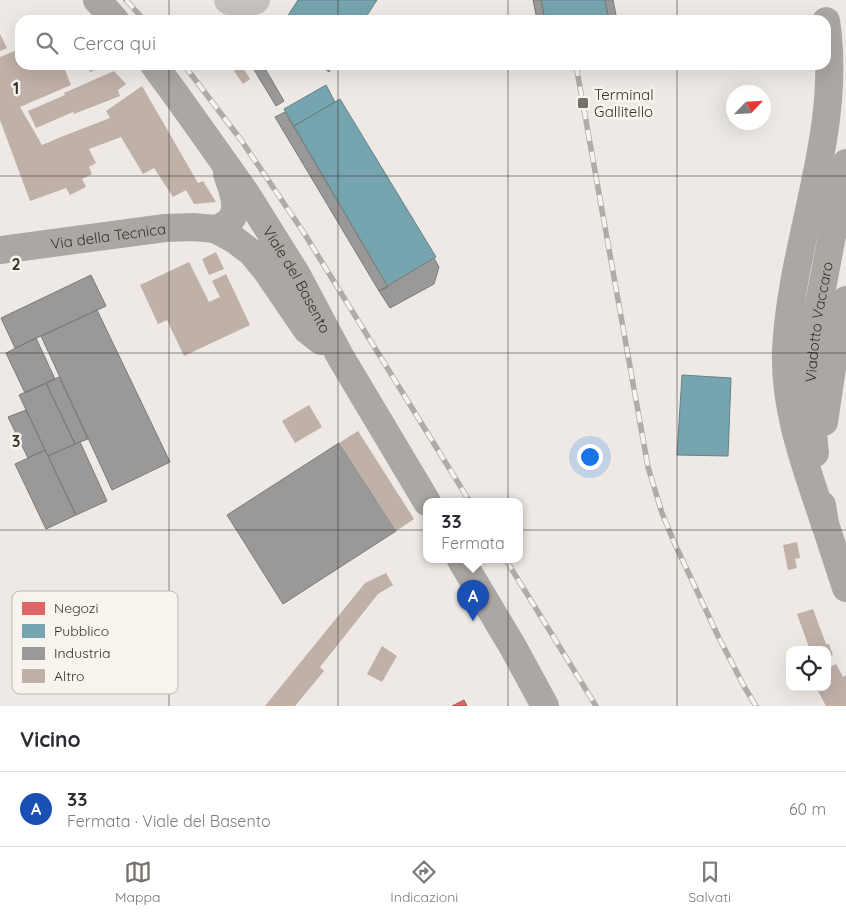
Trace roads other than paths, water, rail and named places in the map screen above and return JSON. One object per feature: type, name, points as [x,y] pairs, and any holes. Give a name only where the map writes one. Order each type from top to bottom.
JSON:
[{"type":"main road","points":[[97,0],[110,15]]},
{"type":"main road","points":[[823,0],[825,15]]},
{"type":"main road","name":"Viale del Basento","points":[[158,70],[245,192],[297,275],[340,356],[425,498]]},
{"type":"main road","points":[[830,70],[822,146],[789,313],[786,353],[789,401],[797,438],[846,588]]},
{"type":"main road","points":[[215,230],[228,222],[234,213],[236,198],[222,160]]},
{"type":"main road","name":"Viadotto Vaccaro","points":[[818,481],[809,392],[812,354],[817,314],[846,163]]},
{"type":"main road","name":"Via della Tecnica","points":[[0,250],[165,228],[193,227],[215,230],[236,240],[252,253],[266,270],[307,330],[340,356]]},
{"type":"main road","points":[[825,524],[818,481],[826,403],[846,300]]},
{"type":"main road","points":[[463,563],[513,647],[545,706]]},
{"type":"street","points":[[228,0],[234,4],[247,4],[256,0]]},
{"type":"railway","points":[[126,0],[140,15]]},
{"type":"railway","points":[[188,70],[241,140],[304,233],[468,498]]},
{"type":"railway","points":[[577,70],[648,467],[662,513],[674,542],[719,638],[756,706]]},
{"type":"railway","points":[[508,563],[596,706]]},
{"type":"place","name":"Terminal Gallitello","points":[[583,103]]},
{"type":"place","name":"33","points":[[473,621]]}]
